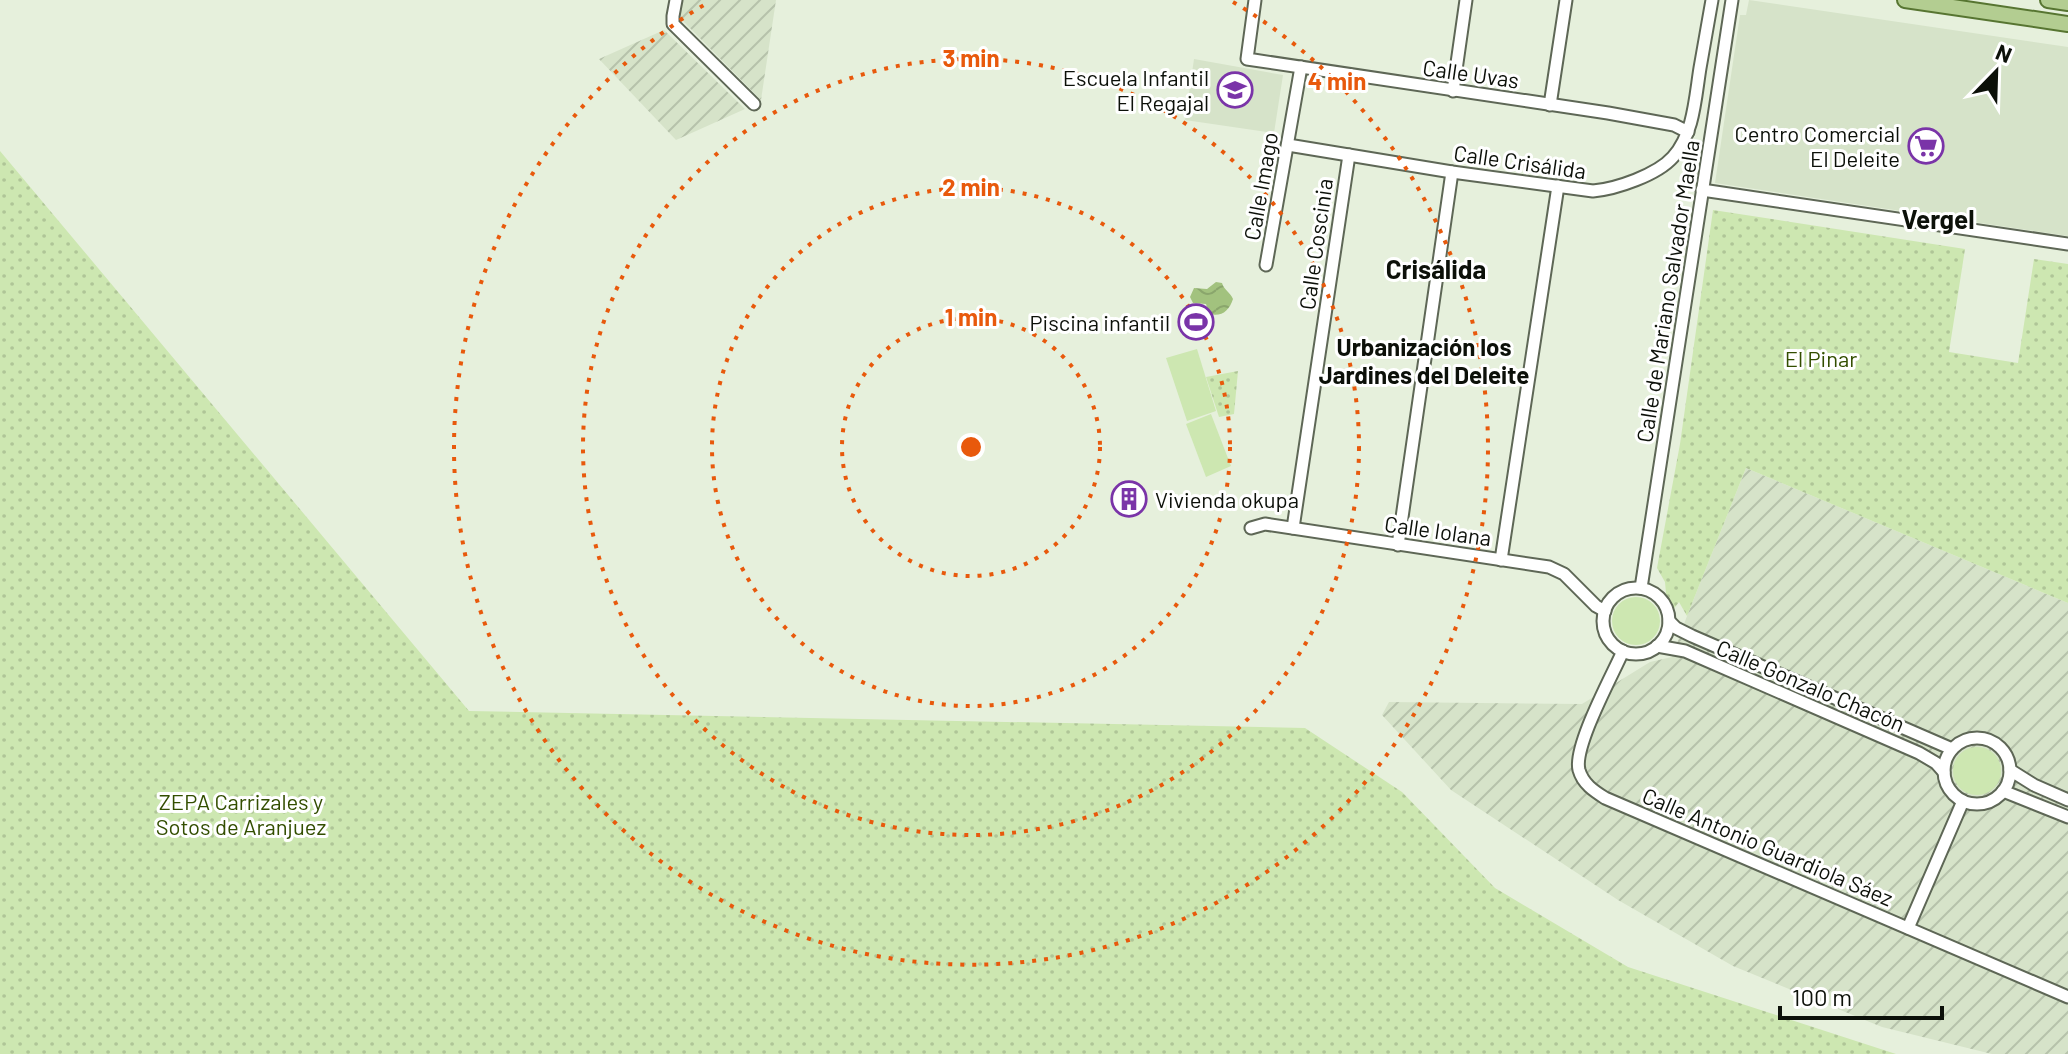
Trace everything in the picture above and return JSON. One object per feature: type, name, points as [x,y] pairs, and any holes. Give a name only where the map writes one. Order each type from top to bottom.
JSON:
[{"type":"main road","points":[[1905,0],[2068,24]]},
{"type":"main road","points":[[2048,0],[2068,3]]},
{"type":"street","points":[[676,0],[673,24],[754,104]]},
{"type":"street","name":"Calle Uvas","points":[[1255,0],[1247,59],[1674,125],[1688,132]]},
{"type":"street","points":[[1453,91],[1466,0]]},
{"type":"street","points":[[1550,105],[1566,0]]},
{"type":"street","name":"Calle Crisálida","points":[[1288,145],[1452,172],[1593,191],[1608,190],[1671,159],[1688,132],[1712,0]]},
{"type":"street","name":"Calle de Mariano Salvador Maella","points":[[1641,588],[1732,0]]},
{"type":"street","name":"Calle Imago","points":[[1266,265],[1301,67]]},
{"type":"street","name":"Calle Coscinia","points":[[1293,528],[1349,155]]},
{"type":"street","points":[[1398,545],[1452,172]]},
{"type":"street","points":[[1501,560],[1558,186]]},
{"type":"street","points":[[1702,190],[2068,244]]},
{"type":"street","name":"Calle Iolana","points":[[1251,528],[1265,524],[1549,567],[1564,574],[1605,611]]},
{"type":"street","points":[[1632,588],[1641,588],[1657,596],[1667,611],[1669,621],[1664,639],[1641,653],[1623,651],[1615,646],[1604,630],[1605,611],[1615,596],[1632,588]]},
{"type":"street","name":"Calle Gonzalo Chacón","points":[[1669,621],[1692,636],[1952,749]]},
{"type":"street","name":"Calle Gonzalo Chacón","points":[[1657,646],[1685,651],[1919,753],[1944,772]]},
{"type":"street","name":"Calle Antonio Guardiola Sáez","points":[[1623,651],[1581,746],[1580,775],[1590,788],[1605,798],[2068,997]]},
{"type":"street","points":[[1969,738],[1990,740],[1999,746],[2010,770],[2003,791],[1981,803],[1963,801],[1950,789],[1944,772],[1947,756],[1952,749],[1969,738]]},
{"type":"street","points":[[2010,770],[2068,800]]},
{"type":"street","points":[[2003,791],[2068,817]]},
{"type":"street","points":[[1908,928],[1963,801]]},
{"type":"shaded area","points":[[683,0],[776,0],[761,100],[684,22],[680,16]]},
{"type":"shaded area","name":"Centro Comercial El Deleite","points":[[1749,0],[2068,47],[2068,236],[1715,183],[1740,15],[1746,15]]},
{"type":"shaded area","points":[[664,30],[745,109],[676,140],[599,59]]},
{"type":"shaded area","name":"Escuela Infantil El Regajal","points":[[1194,59],[1283,75],[1274,133],[1185,120]]},
{"type":"shaded area","points":[[1746,468],[2068,603],[2068,1054],[1992,1054],[1882,1027],[1733,966],[1618,900],[1451,790],[1382,715],[1389,702],[1582,704],[1650,662],[1672,657]]},
{"type":"green space","name":"ZEPA Carrizales y Sotos de Aranjuez","points":[[0,151],[469,711],[1305,728],[1402,792],[1495,888],[1628,967],[1896,1054],[0,1054]]},
{"type":"green space","name":"El Pinar","points":[[1713,210],[1965,249],[1949,352],[2018,363],[2034,259],[2068,264],[2068,603],[1746,468],[1687,616],[1679,602],[1668,616],[1665,582],[1657,568],[1680,444]]},
{"type":"green space","points":[[1197,349],[1216,411],[1187,421],[1166,358]]},
{"type":"green space","points":[[1238,371],[1234,414],[1219,417],[1206,377]]},
{"type":"green space","points":[[1211,414],[1231,466],[1206,477],[1186,424]]},
{"type":"green space","points":[[1636,597],[1653,604],[1660,621],[1653,638],[1636,645],[1619,638],[1612,621],[1619,604]]},
{"type":"green space","points":[[1977,747],[1994,754],[2001,771],[1994,788],[1977,795],[1960,788],[1953,771],[1960,754]]},
{"type":"water","points":[[1216,282],[1222,283],[1233,299],[1224,312],[1214,315],[1209,314],[1206,304],[1193,303],[1190,297],[1194,288],[1207,289]]},
{"type":"place","name":"Escuela Infantil El Regajal","points":[[1235,90]]},
{"type":"place","name":"Centro Comercial El Deleite","points":[[1926,146]]},
{"type":"place","name":"Piscina infantil","points":[[1196,322]]},
{"type":"place","name":"Vivienda okupa","points":[[1129,499]]},
{"type":"district","name":"Vergel","points":[[1938,218]]},
{"type":"district","name":"Crisálida","points":[[1436,268]]},
{"type":"district","name":"Urbanización los Jardines del Deleite","points":[[1424,360]]}]
